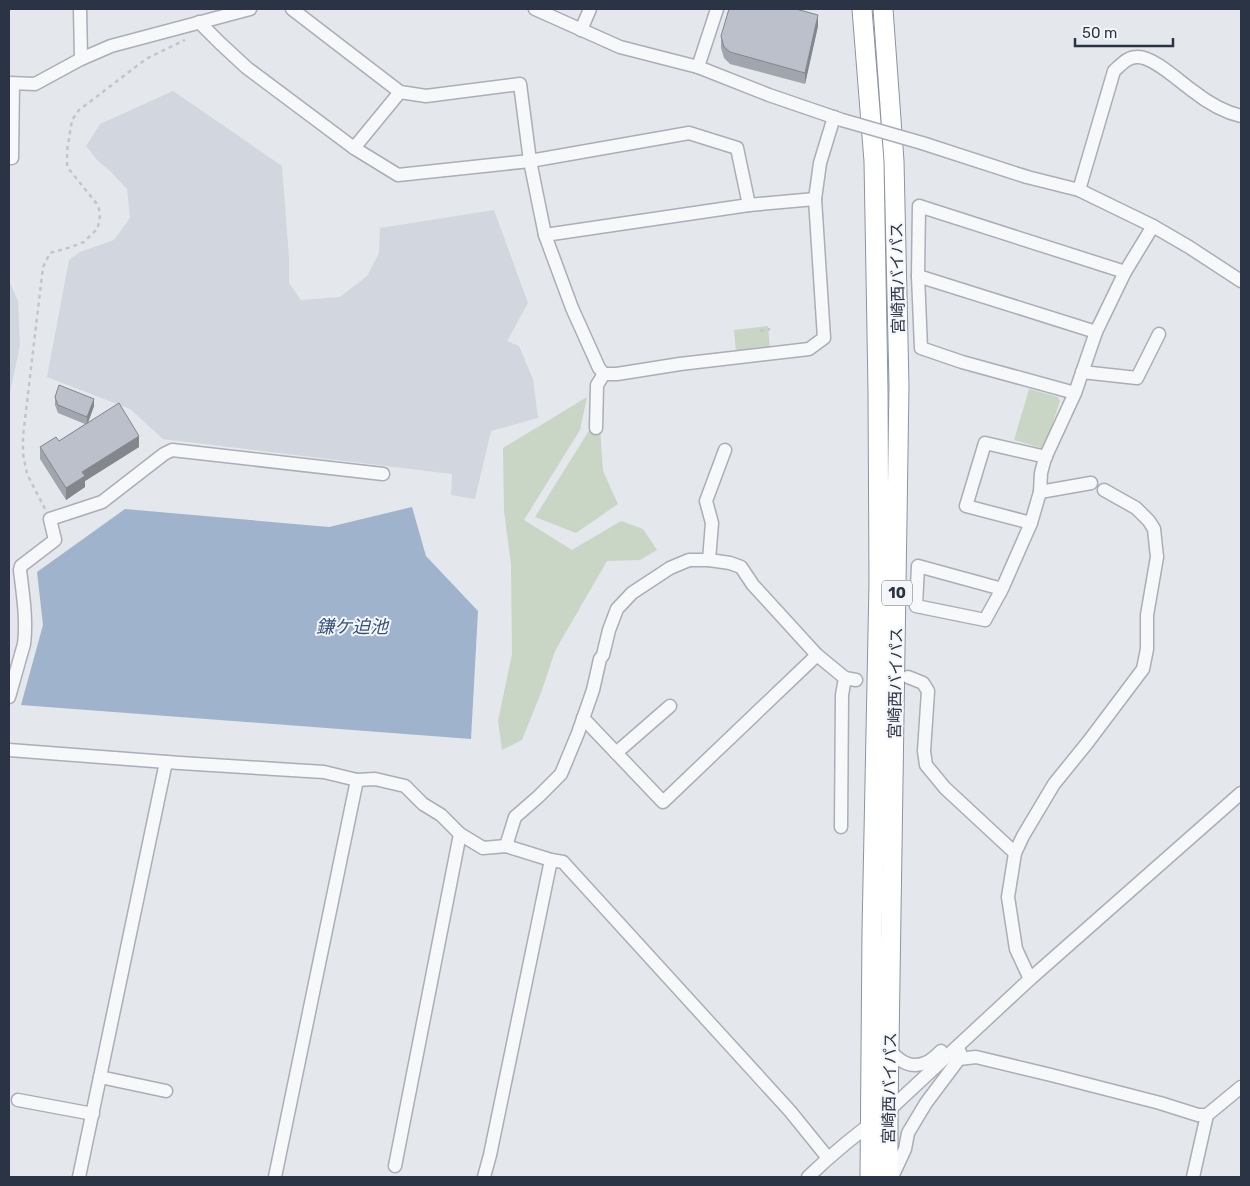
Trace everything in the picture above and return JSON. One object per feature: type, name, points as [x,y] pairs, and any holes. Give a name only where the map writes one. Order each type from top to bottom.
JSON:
[{"type":"highway","name":"宮崎西バイパス","points":[[862,9],[874,161],[878,390],[878,583],[870,1177]]},
{"type":"highway","name":"宮崎西バイパス","points":[[883,9],[894,162],[900,386],[888,1111],[891,1176]]},
{"type":"street","points":[[80,9],[81,59]]},
{"type":"street","points":[[9,158],[12,158],[11,84],[35,84],[81,59],[111,46],[250,9]]},
{"type":"street","points":[[292,9],[400,92],[426,96],[520,84],[530,161],[545,235],[572,308],[599,368],[604,374]]},
{"type":"street","points":[[535,9],[620,47],[698,67],[769,95],[838,119],[922,143],[1027,177],[1078,190],[1153,226],[1241,281]]},
{"type":"street","points":[[581,30],[590,9]]},
{"type":"street","points":[[698,67],[717,9]]},
{"type":"street","points":[[199,22],[247,68],[354,148],[398,175],[530,161],[690,133],[737,148],[749,205]]},
{"type":"street","points":[[1078,190],[1114,71],[1124,61],[1137,57],[1153,61],[1214,105],[1241,116]]},
{"type":"street","points":[[354,148],[400,92]]},
{"type":"street","points":[[604,374],[617,374],[680,364],[810,349],[824,338],[815,200],[820,163],[838,119]]},
{"type":"street","points":[[545,235],[749,205],[815,200]]},
{"type":"street","points":[[1075,393],[962,362],[921,348],[918,276],[919,206],[1125,272]]},
{"type":"street","points":[[1002,589],[918,566],[916,606],[985,620],[1002,589],[1031,523],[1040,492],[1041,473],[1046,456],[1075,393],[1096,332],[1125,272],[1153,226]]},
{"type":"street","points":[[918,276],[1096,332]]},
{"type":"street","points":[[1082,372],[1137,378],[1159,334]]},
{"type":"street","points":[[596,428],[597,385],[604,374]]},
{"type":"street","points":[[1031,523],[966,506],[985,443],[1046,456]]},
{"type":"street","points":[[9,698],[25,635],[20,570],[25,562],[55,540],[50,519],[102,502],[164,454],[172,450],[383,474]]},
{"type":"street","points":[[709,560],[712,524],[706,501],[724,450]]},
{"type":"street","points":[[1040,492],[1091,483]]},
{"type":"street","points":[[1030,979],[1016,949],[1008,897],[1015,853],[1054,784],[1143,669],[1147,649],[1147,616],[1157,557],[1154,530],[1149,521],[1136,508],[1104,490]]},
{"type":"street","points":[[506,846],[515,817],[561,774],[593,690],[600,659],[603,655],[609,630],[617,609],[632,593],[670,568],[689,560],[709,560],[741,567],[753,585],[817,655],[851,679],[842,695],[841,827]]},
{"type":"street","points":[[583,718],[663,802],[817,655]]},
{"type":"street","points":[[908,677],[923,682],[928,691],[924,751],[926,765],[946,788],[1015,853]]},
{"type":"street","points":[[616,753],[670,706]]},
{"type":"street","points":[[9,750],[324,772],[357,780],[375,779],[405,786],[423,804],[441,815],[460,834],[483,848],[506,846],[551,860],[564,862],[790,1111],[828,1158]]},
{"type":"street","points":[[79,1177],[166,762]]},
{"type":"street","points":[[275,1177],[357,780]]},
{"type":"street","points":[[808,1177],[828,1158],[888,1111],[1030,979],[1241,793]]},
{"type":"street","points":[[395,1166],[460,834]]},
{"type":"street","points":[[484,1177],[551,860]]},
{"type":"street","points":[[890,1040],[890,1051],[901,1061],[912,1065],[926,1063],[948,1045],[962,1042]]},
{"type":"street","points":[[906,1177],[891,1176],[905,1149],[908,1133],[926,1103],[959,1059],[962,1042]]},
{"type":"street","points":[[959,1059],[976,1057],[1051,1074],[1160,1103],[1198,1116],[1208,1116]]},
{"type":"street","points":[[100,1077],[166,1091]]},
{"type":"street","points":[[1193,1177],[1208,1116],[1241,1087]]},
{"type":"street","points":[[18,1100],[93,1114]]},
{"type":"path","points":[[50,519],[27,474],[23,454],[23,436],[42,273],[45,260],[50,252],[84,242],[97,228],[100,220],[99,209],[95,200],[68,168],[67,151],[72,120],[79,110],[146,59],[182,43],[193,34],[199,22]]},
{"type":"path","points":[[760,331],[770,330]]},
{"type":"shaded area","points":[[173,91],[282,166],[289,283],[301,300],[340,297],[367,276],[379,253],[380,228],[494,210],[528,303],[507,341],[519,346],[533,379],[538,418],[491,431],[475,499],[451,495],[452,474],[163,439],[130,409],[47,377],[69,260],[80,252],[114,240],[130,218],[127,189],[98,161],[86,146],[100,124]]},
{"type":"shaded area","points":[[9,281],[18,301],[20,345],[9,398]]},
{"type":"green space","points":[[768,326],[770,349],[736,353],[734,330]]},
{"type":"green space","points":[[1029,389],[1058,397],[1060,401],[1045,447],[1041,448],[1014,440]]},
{"type":"green space","points":[[587,397],[580,430],[524,520],[572,550],[621,521],[643,529],[657,550],[640,560],[607,561],[555,651],[522,740],[502,750],[498,721],[512,654],[511,564],[504,511],[503,448]]},
{"type":"green space","points":[[600,427],[603,471],[618,504],[576,533],[535,517],[590,429]]},
{"type":"water","name":"鎌ケ迫池","points":[[412,507],[426,556],[478,611],[471,739],[21,705],[43,625],[37,572],[125,509],[329,527]]},
{"type":"building","points":[[729,9],[796,9],[818,15],[805,73],[730,52],[724,47],[721,36]]},
{"type":"building","points":[[59,385],[94,399],[87,417],[58,405],[55,397]]},
{"type":"building","points":[[119,403],[139,436],[82,472],[85,476],[66,488],[40,447],[56,437],[59,441]]}]
